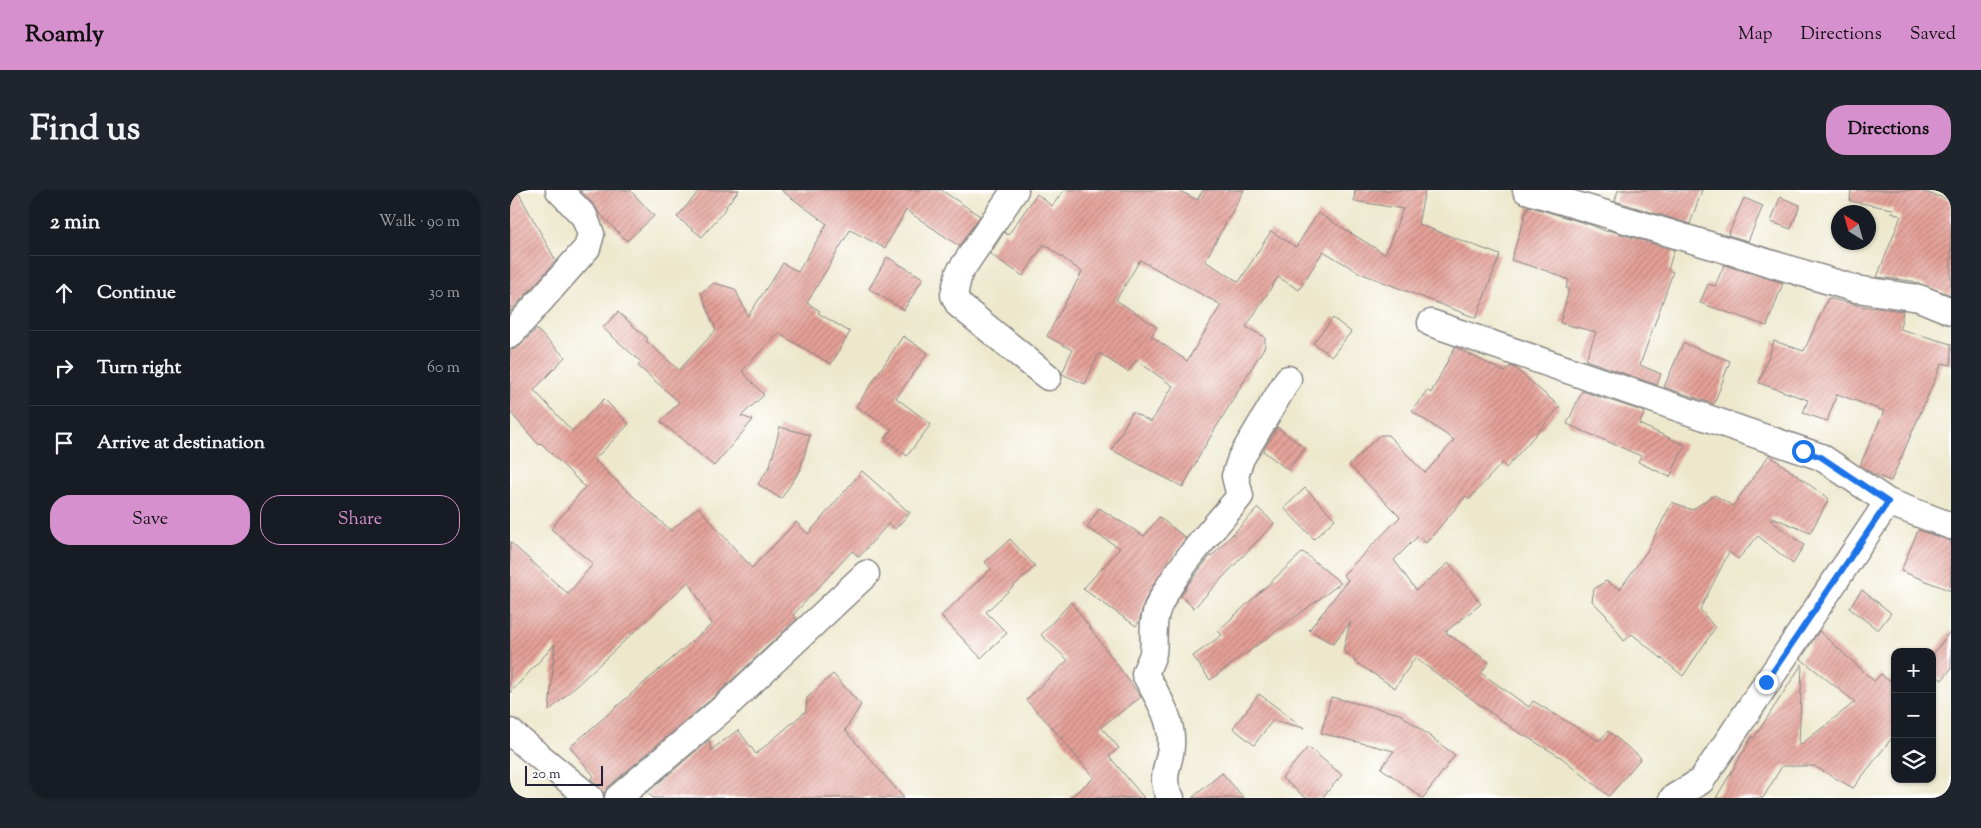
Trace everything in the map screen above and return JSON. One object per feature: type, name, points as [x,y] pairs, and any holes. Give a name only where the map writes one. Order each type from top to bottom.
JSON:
[{"type":"street","points":[[510,335],[587,248],[591,234],[584,216],[559,190]]},
{"type":"street","points":[[1015,190],[958,273],[954,295],[959,305],[1048,377]]},
{"type":"street","points":[[1526,190],[1856,289],[1919,298],[1951,311]]},
{"type":"street","points":[[1431,323],[1821,457],[1888,502],[1951,526]]},
{"type":"street","points":[[1171,798],[1167,791],[1165,769],[1171,745],[1167,713],[1145,674],[1153,654],[1152,632],[1158,609],[1183,568],[1240,496],[1235,476],[1241,458],[1288,379]]},
{"type":"street","points":[[1673,798],[1700,780],[1888,502]]},
{"type":"street","points":[[618,798],[727,705],[866,574]]},
{"type":"street","points":[[510,732],[590,798]]},
{"type":"building","points":[[510,190],[517,190],[556,261],[510,312]]},
{"type":"building","points":[[580,190],[630,190],[654,216],[627,241],[599,213]]},
{"type":"building","points":[[700,190],[739,190],[702,237],[677,217]]},
{"type":"building","points":[[781,190],[941,190],[980,216],[959,246],[906,210],[885,248],[850,230],[807,303],[820,311],[818,313],[850,332],[831,364],[778,333],[742,371],[764,395],[741,416],[753,420],[714,466],[661,422],[679,402],[638,366],[641,362],[603,328],[618,312],[648,339],[646,341],[679,370],[716,330],[701,293],[714,283],[735,289],[748,316],[783,263],[798,272],[827,224]]},
{"type":"building","points":[[1064,190],[1178,190],[1197,200],[1203,190],[1244,190],[1205,261],[1239,282],[1271,231],[1296,247],[1318,213],[1385,254],[1403,209],[1354,201],[1355,190],[1425,190],[1418,224],[1500,255],[1476,318],[1360,273],[1323,251],[1299,290],[1278,277],[1246,327],[1265,337],[1265,346],[1202,451],[1183,487],[1112,450],[1132,412],[1151,422],[1173,386],[1136,360],[1128,372],[1099,353],[1085,384],[1062,374],[1072,350],[1047,336],[1082,272],[1044,244],[1023,276],[990,254],[1004,232],[1008,235],[1037,194],[1052,206]],"holes":[[[1140,260],[1221,305],[1187,361],[1151,336],[1157,327],[1116,300]]]},
{"type":"building","points":[[1618,190],[1702,190],[1690,224],[1615,201]]},
{"type":"building","points":[[1851,190],[1917,190],[1951,200],[1951,295],[1912,281],[1877,277],[1901,216],[1892,213],[1893,209],[1850,201]]},
{"type":"building","points":[[1780,197],[1800,205],[1791,229],[1771,222]]},
{"type":"building","points":[[1744,198],[1763,206],[1748,241],[1728,235]]},
{"type":"building","points":[[1528,206],[1608,232],[1608,230],[1674,250],[1668,270],[1673,272],[1640,365],[1661,374],[1657,385],[1586,360],[1596,332],[1560,323],[1569,289],[1566,288],[1569,280],[1511,260]]},
{"type":"building","points":[[887,257],[923,278],[904,310],[869,289]]},
{"type":"building","points":[[1724,265],[1783,283],[1767,326],[1700,303],[1708,284],[1715,286]]},
{"type":"building","points":[[1828,298],[1861,306],[1903,311],[1900,329],[1951,344],[1951,365],[1942,363],[1891,481],[1873,474],[1860,465],[1884,411],[1837,394],[1827,421],[1803,413],[1808,400],[1759,383],[1774,341],[1804,351]]},
{"type":"building","points":[[1333,318],[1351,332],[1332,356],[1313,343]]},
{"type":"building","points":[[536,329],[565,357],[534,390],[572,431],[604,399],[629,424],[594,460],[671,531],[698,507],[752,568],[796,522],[808,534],[862,471],[910,513],[895,529],[889,523],[859,557],[852,551],[793,615],[797,619],[717,694],[608,787],[604,793],[591,779],[594,776],[570,747],[712,624],[689,581],[549,711],[555,644],[510,693],[510,542],[568,594],[593,564],[551,529],[585,487],[541,443],[539,445],[510,412],[510,350],[521,345]]},
{"type":"building","points":[[903,336],[928,353],[896,398],[931,424],[907,456],[885,439],[892,429],[856,407]]},
{"type":"building","points":[[1683,343],[1730,361],[1714,404],[1664,387]]},
{"type":"building","points":[[1455,347],[1505,372],[1510,366],[1515,368],[1560,407],[1506,468],[1502,463],[1469,499],[1466,496],[1426,543],[1418,536],[1394,560],[1416,590],[1449,563],[1481,604],[1445,632],[1489,662],[1481,673],[1529,707],[1533,701],[1599,741],[1608,731],[1641,758],[1609,796],[1562,758],[1515,730],[1415,658],[1395,688],[1354,661],[1355,659],[1343,651],[1350,622],[1333,644],[1309,630],[1348,580],[1343,575],[1400,517],[1349,465],[1380,435],[1388,435],[1425,473],[1454,440],[1412,411],[1427,390],[1431,393]]},
{"type":"building","points":[[1582,391],[1645,412],[1639,424],[1685,445],[1670,477],[1638,462],[1641,456],[1567,424]]},
{"type":"building","points":[[780,427],[810,435],[800,470],[781,499],[758,484],[770,466]]},
{"type":"building","points":[[1277,427],[1305,448],[1288,470],[1263,451]]},
{"type":"building","points":[[1769,455],[1829,499],[1810,533],[1772,517],[1770,520],[1804,545],[1793,564],[1758,536],[1738,559],[1729,552],[1700,609],[1715,628],[1683,676],[1632,634],[1624,641],[1606,615],[1592,601],[1594,589],[1606,581],[1620,589],[1647,551],[1672,502],[1692,510],[1714,495],[1733,506]]},
{"type":"building","points":[[1305,488],[1335,519],[1314,539],[1284,508]]},
{"type":"building","points":[[1099,508],[1144,536],[1159,517],[1186,538],[1153,585],[1144,602],[1139,622],[1136,626],[1083,589],[1120,548],[1087,528]]},
{"type":"building","points":[[1258,508],[1274,523],[1194,608],[1181,596],[1187,586],[1210,556]]},
{"type":"building","points":[[1918,530],[1951,541],[1951,591],[1901,571]]},
{"type":"building","points":[[1010,539],[1035,566],[986,612],[1007,633],[981,658],[941,616],[991,569],[985,562]]},
{"type":"building","points":[[1303,552],[1341,583],[1210,680],[1193,656],[1222,635],[1218,631]]},
{"type":"building","points":[[1862,590],[1891,613],[1878,630],[1849,608]]},
{"type":"building","points":[[1071,602],[1141,697],[1101,727],[1119,748],[1109,756],[1144,798],[1069,798],[1094,778],[1050,725],[1026,700],[1068,660],[1041,635]]},
{"type":"building","points":[[1951,630],[1951,669],[1942,680],[1936,676],[1936,651]]},
{"type":"building","points":[[1819,631],[1874,681],[1881,674],[1889,681],[1891,679],[1891,739],[1853,788],[1814,766],[1782,766],[1763,798],[1716,798],[1752,737],[1754,738],[1802,664],[1799,746],[1855,702],[1801,659]]},
{"type":"building","points":[[833,674],[861,705],[845,730],[904,798],[653,798],[648,792],[709,740],[711,750],[738,730],[756,754],[806,711],[807,698]]},
{"type":"building","points":[[1259,694],[1304,728],[1273,720],[1254,745],[1233,728]]},
{"type":"building","points":[[1331,697],[1400,714],[1455,755],[1423,798],[1381,768],[1394,751],[1321,733]]},
{"type":"building","points":[[1308,747],[1342,775],[1322,798],[1306,798],[1282,778]]},
{"type":"building","points":[[1222,773],[1244,798],[1192,798]]},
{"type":"route","points":[[1766,682],[1888,502],[1821,457],[1803,451]]}]
